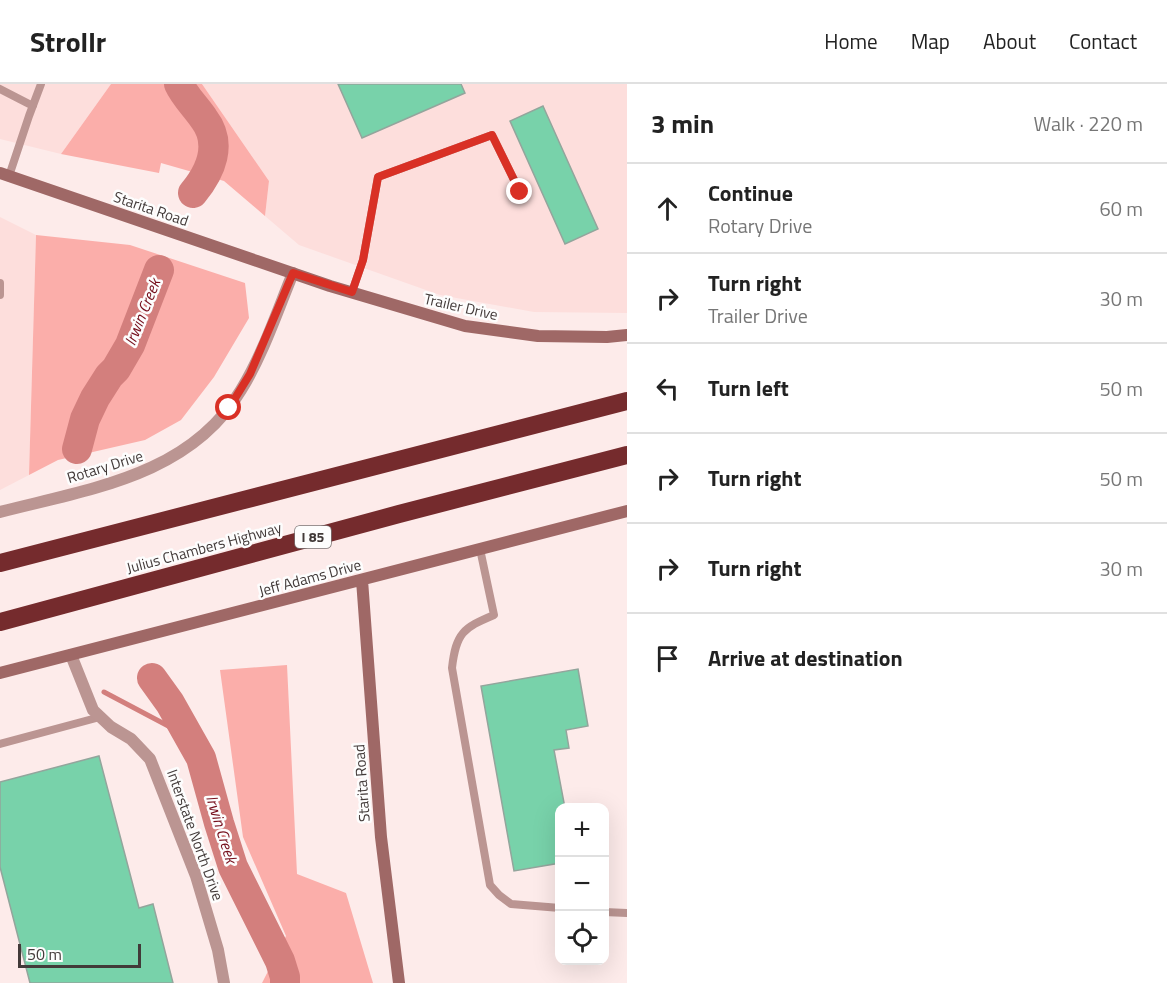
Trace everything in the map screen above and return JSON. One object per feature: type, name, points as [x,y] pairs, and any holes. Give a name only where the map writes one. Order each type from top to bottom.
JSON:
[{"type":"highway","points":[[0,563],[627,401]]},
{"type":"highway","name":"Julius Chambers Highway","points":[[0,622],[627,455]]},
{"type":"street","name":"Starita Road","points":[[5,174],[293,273]]},
{"type":"street","name":"Trailer Drive","points":[[293,273],[465,326],[562,337],[627,335]]},
{"type":"street","name":"Rotary Drive","points":[[0,512],[136,476],[172,458],[204,435],[224,415],[246,382],[271,329],[293,273]]},
{"type":"street","name":"Jeff Adams Drive","points":[[0,673],[627,511]]},
{"type":"street","name":"Starita Road","points":[[362,580],[381,837],[399,983]]},
{"type":"street","name":"Interstate North Drive","points":[[72,655],[93,710],[111,727],[131,739],[150,759],[196,876],[218,950],[224,983]]},
{"type":"lane","points":[[5,174],[41,84]]},
{"type":"lane","points":[[0,89],[33,106]]},
{"type":"lane","points":[[352,292],[363,260],[378,177],[492,135],[520,192]]},
{"type":"lane","points":[[0,283],[0,295]]},
{"type":"lane","points":[[480,549],[495,615],[474,624],[461,634],[454,647],[452,668],[490,885],[498,895],[511,904],[555,908]]},
{"type":"lane","points":[[0,744],[100,717]]},
{"type":"lane","points":[[609,912],[627,913]]},
{"type":"shaded area","points":[[0,84],[111,84],[61,154],[0,139]]},
{"type":"shaded area","points":[[111,84],[202,84],[269,181],[265,216],[224,181],[161,163],[159,173],[61,154]]},
{"type":"shaded area","points":[[202,84],[627,84],[627,313],[534,312],[440,295],[299,245],[265,216],[269,181]]},
{"type":"shaded area","points":[[0,217],[36,235],[29,475],[0,490]]},
{"type":"shaded area","points":[[36,235],[130,245],[245,283],[249,318],[214,377],[181,420],[145,440],[58,460],[29,475]]},
{"type":"shaded area","points":[[287,665],[297,874],[346,893],[373,983],[262,983],[286,936],[243,837],[220,670]]},
{"type":"building","points":[[338,84],[461,84],[465,93],[362,138]]},
{"type":"building","points":[[543,106],[598,229],[565,244],[510,121]]},
{"type":"building","points":[[578,669],[588,726],[566,730],[569,748],[554,750],[564,803],[555,803],[555,864],[514,871],[481,686]]},
{"type":"building","points":[[99,756],[139,908],[153,904],[173,983],[30,983],[0,867],[0,782]]},
{"type":"waterway","name":"Irwin Creek","points":[[179,84],[210,128],[213,138],[214,148],[209,167],[193,193]]},
{"type":"waterway","name":"Irwin Creek","points":[[77,449],[85,419],[95,398],[130,345],[159,270]]},
{"type":"waterway","name":"Irwin Creek","points":[[152,678],[170,703],[201,758],[233,867],[280,961],[285,983]]},
{"type":"waterway","points":[[104,692],[191,738]]},
{"type":"route","points":[[229,408],[250,374],[293,273],[352,292],[363,260],[378,177],[492,135],[520,192]]}]
